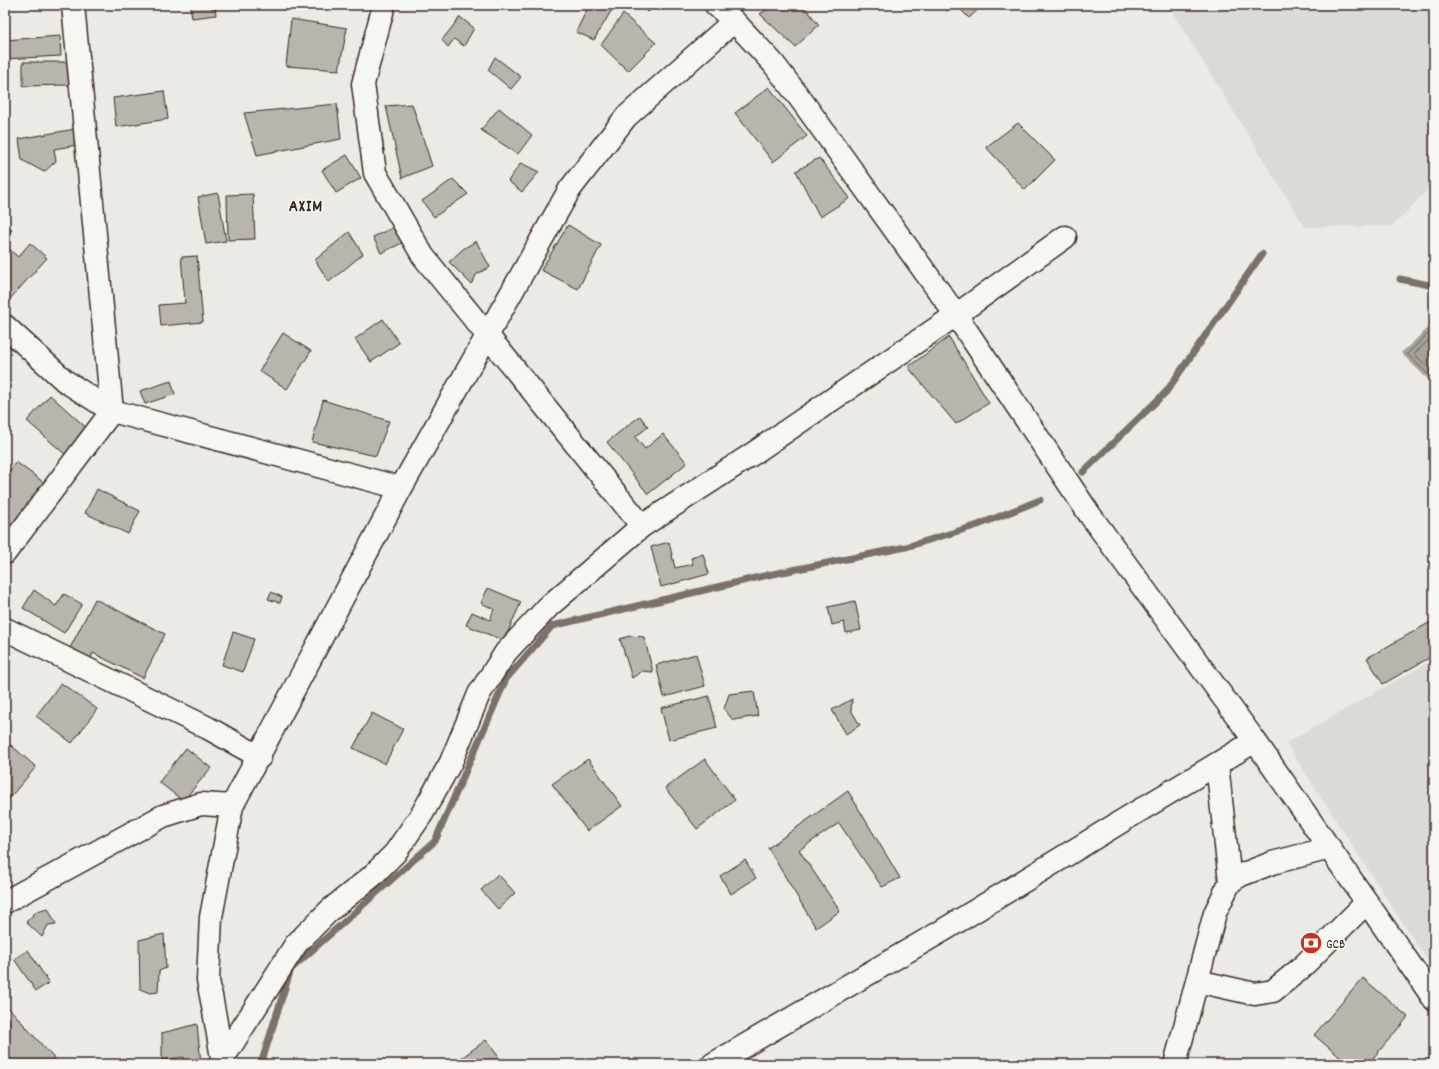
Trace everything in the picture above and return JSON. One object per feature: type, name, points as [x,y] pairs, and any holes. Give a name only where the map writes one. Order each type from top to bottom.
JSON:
[{"type":"street","points":[[5,553],[112,411],[74,5]]},
{"type":"street","points":[[384,5],[363,84],[375,173],[423,256],[642,526]]},
{"type":"street","points":[[716,5],[734,21],[773,63],[802,101],[956,315],[1090,515],[1255,741],[1433,996]]},
{"type":"street","points":[[222,1062],[216,1017],[208,980],[211,917],[232,806],[260,757],[401,488],[570,189],[626,117],[734,21]]},
{"type":"street","points":[[222,1062],[296,944],[330,910],[370,878],[390,858],[422,814],[451,762],[479,694],[506,652],[549,606],[642,526],[751,455],[956,315],[1065,238]]},
{"type":"street","points":[[5,326],[65,381],[112,411],[401,488]]},
{"type":"street","points":[[5,629],[208,728],[260,757]]},
{"type":"street","points":[[713,1064],[942,931],[1255,741]]},
{"type":"street","points":[[1217,764],[1230,882]]},
{"type":"street","points":[[5,902],[163,816],[201,804],[232,806]]},
{"type":"street","points":[[1175,1064],[1215,913],[1230,882],[1241,875],[1272,863],[1330,848]]},
{"type":"street","points":[[1197,981],[1255,994],[1273,991],[1300,969],[1367,902]]},
{"type":"path","points":[[941,5],[947,11]]},
{"type":"shaded area","points":[[1168,5],[1434,5],[1434,183],[1393,226],[1305,227]]},
{"type":"shaded area","points":[[1434,659],[1434,971],[1286,743]]},
{"type":"water","points":[[1434,323],[1434,385],[1400,353]]},
{"type":"pier","points":[[1433,321],[1434,323],[1401,353],[1434,385],[1434,387],[1431,386],[1398,353]]},
{"type":"building","points":[[190,5],[215,5],[216,15],[192,18]]},
{"type":"building","points":[[589,5],[614,6],[594,40],[576,32]]},
{"type":"building","points":[[641,5],[656,5],[648,12]]},
{"type":"building","points":[[774,5],[803,5],[819,25],[795,47],[760,14]]},
{"type":"building","points":[[956,5],[983,5],[969,18]]},
{"type":"building","points":[[623,14],[656,43],[628,71],[601,45]]},
{"type":"building","points":[[460,17],[474,28],[464,46],[454,39],[448,47],[442,40]]},
{"type":"building","points":[[291,19],[347,28],[339,70],[286,66]]},
{"type":"building","points":[[60,36],[61,56],[5,59],[5,40]]},
{"type":"building","points":[[495,57],[521,77],[511,89],[488,70]]},
{"type":"building","points":[[23,62],[70,62],[70,85],[23,86]]},
{"type":"building","points":[[769,87],[807,136],[773,162],[735,113]]},
{"type":"building","points":[[164,91],[168,119],[116,127],[113,98]]},
{"type":"building","points":[[337,104],[341,139],[257,155],[244,113]]},
{"type":"building","points":[[412,104],[432,166],[402,178],[386,106]]},
{"type":"building","points":[[499,108],[532,135],[518,154],[481,130]]},
{"type":"building","points":[[1018,123],[1055,160],[1025,190],[986,147]]},
{"type":"building","points":[[75,129],[77,145],[54,149],[56,161],[44,172],[22,160],[19,139]]},
{"type":"building","points":[[347,155],[361,178],[336,193],[322,170]]},
{"type":"building","points":[[819,158],[850,198],[820,217],[796,171]]},
{"type":"building","points":[[521,163],[539,172],[522,192],[508,181]]},
{"type":"building","points":[[453,179],[468,194],[434,217],[422,201]]},
{"type":"building","points":[[218,193],[226,241],[206,244],[198,197]]},
{"type":"building","points":[[253,194],[255,239],[228,240],[227,195]]},
{"type":"building","points":[[5,224],[12,230],[5,238]]},
{"type":"building","points":[[568,225],[601,245],[578,289],[541,270]]},
{"type":"building","points":[[394,227],[402,243],[381,253],[373,237]]},
{"type":"building","points":[[349,232],[363,254],[329,282],[315,260]]},
{"type":"building","points":[[476,241],[490,267],[477,274],[471,284],[449,262],[463,249]]},
{"type":"building","points":[[30,243],[47,258],[8,301],[5,298],[5,245],[18,257]]},
{"type":"building","points":[[197,256],[203,322],[161,326],[159,305],[185,303],[181,257]]},
{"type":"building","points":[[383,319],[399,343],[371,362],[355,339]]},
{"type":"building","points":[[283,333],[311,351],[287,389],[259,371]]},
{"type":"building","points":[[949,337],[989,403],[956,424],[908,367]]},
{"type":"building","points":[[171,381],[175,394],[145,404],[140,391]]},
{"type":"building","points":[[50,395],[90,431],[67,456],[27,421]]},
{"type":"building","points":[[323,400],[389,421],[376,456],[312,442]]},
{"type":"building","points":[[640,416],[648,427],[635,437],[645,449],[663,434],[687,463],[648,494],[607,442]]},
{"type":"building","points":[[16,462],[50,487],[15,535],[5,527],[5,476]]},
{"type":"building","points":[[97,489],[140,511],[128,534],[85,513]]},
{"type":"building","points":[[669,542],[675,568],[693,564],[691,558],[703,554],[709,574],[661,587],[651,547]]},
{"type":"building","points":[[488,588],[521,602],[504,641],[466,625],[472,612],[490,620],[494,609],[481,603]]},
{"type":"building","points":[[34,590],[56,606],[64,594],[82,604],[64,633],[23,608]]},
{"type":"building","points":[[271,592],[282,597],[280,603],[268,599]]},
{"type":"building","points":[[95,599],[165,634],[143,678],[93,653],[91,658],[70,648]]},
{"type":"building","points":[[855,601],[861,630],[846,633],[844,622],[832,625],[828,607]]},
{"type":"building","points":[[1434,620],[1434,655],[1383,684],[1367,658]]},
{"type":"building","points":[[233,632],[254,639],[243,672],[222,665]]},
{"type":"building","points":[[630,636],[644,637],[653,672],[642,671],[632,678],[620,639]]},
{"type":"building","points":[[696,654],[705,686],[664,697],[656,665]]},
{"type":"building","points":[[61,683],[97,709],[72,743],[36,716]]},
{"type":"building","points":[[754,691],[758,716],[733,720],[724,709],[729,694]]},
{"type":"building","points":[[709,696],[717,728],[669,740],[661,708]]},
{"type":"building","points":[[852,699],[851,710],[860,725],[846,734],[832,710]]},
{"type":"building","points":[[372,713],[403,729],[385,764],[353,748]]},
{"type":"building","points":[[5,740],[36,767],[5,803]]},
{"type":"building","points":[[186,748],[211,768],[183,801],[159,782]]},
{"type":"building","points":[[588,759],[622,806],[587,831],[552,784]]},
{"type":"building","points":[[705,759],[735,800],[697,829],[665,788]]},
{"type":"building","points":[[848,791],[900,878],[882,887],[839,823],[799,850],[840,911],[816,928],[768,848]]},
{"type":"building","points":[[745,860],[756,878],[731,894],[720,876]]},
{"type":"building","points":[[498,874],[515,893],[498,909],[481,890]]},
{"type":"building","points":[[48,908],[56,924],[48,925],[42,937],[26,922],[37,911]]},
{"type":"building","points":[[164,934],[166,968],[159,971],[158,992],[150,993],[140,989],[139,940]]},
{"type":"building","points":[[28,950],[49,983],[36,991],[14,959]]},
{"type":"building","points":[[1363,978],[1408,1017],[1368,1064],[1348,1064],[1314,1035]]},
{"type":"building","points":[[9,1008],[59,1064],[5,1064],[5,1012]]},
{"type":"building","points":[[197,1024],[201,1064],[184,1064],[184,1057],[162,1060],[162,1033]]},
{"type":"building","points":[[486,1040],[501,1060],[496,1064],[453,1064]]},
{"type":"waterway","points":[[1083,472],[1166,392],[1262,254]]},
{"type":"waterway","points":[[1400,279],[1434,286]]},
{"type":"waterway","points":[[261,1064],[291,969],[435,841],[506,679],[552,626],[768,575],[906,547],[978,525],[1040,500]]},
{"type":"place","name":"GCB","points":[[1311,943]]},
{"type":"district","name":"AXIM","points":[[306,205]]}]
